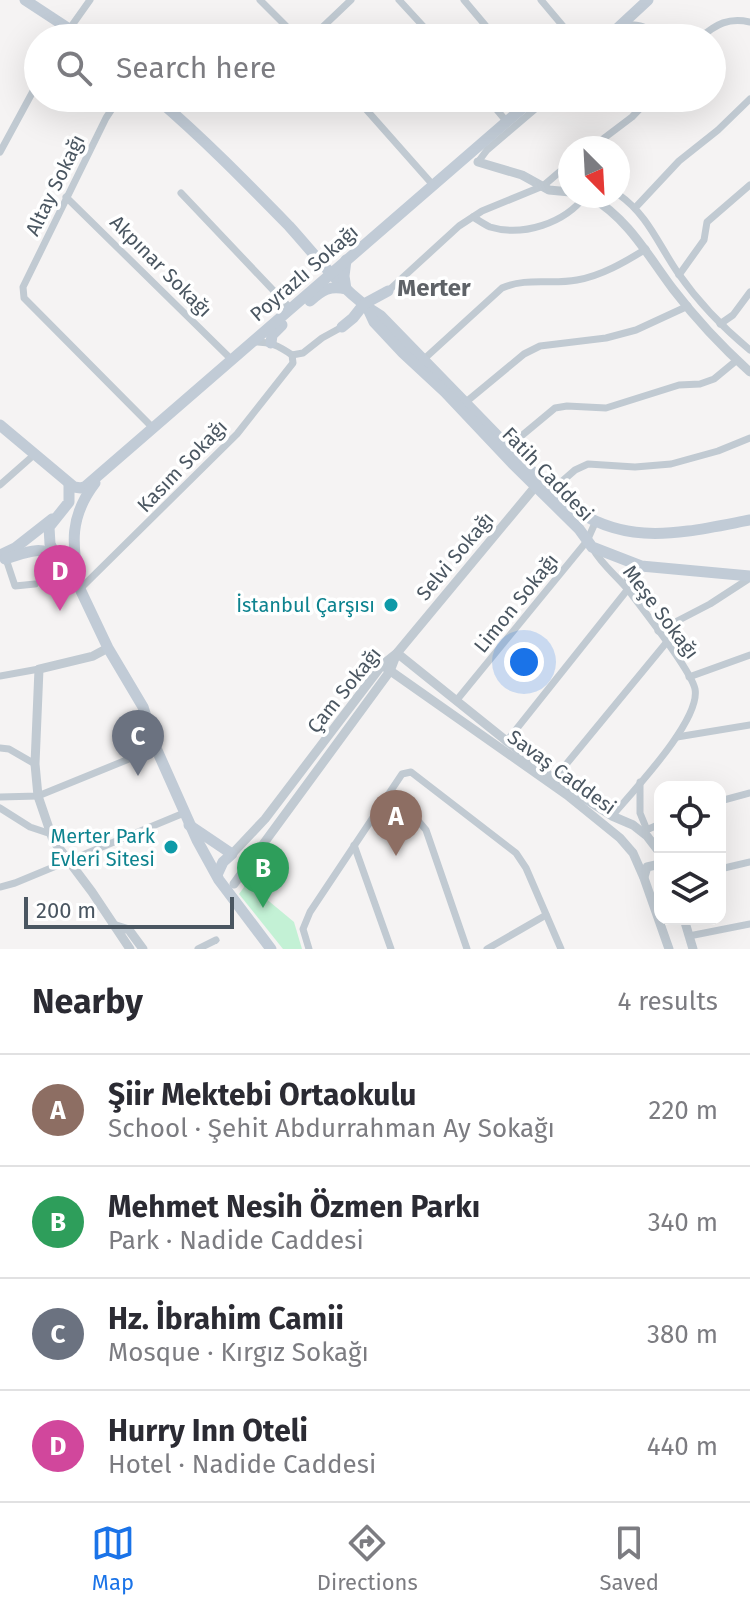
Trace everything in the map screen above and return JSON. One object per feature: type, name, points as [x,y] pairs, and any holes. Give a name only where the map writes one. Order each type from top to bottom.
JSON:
[{"type":"main road","points":[[25,0],[55,24]]},
{"type":"main road","points":[[620,24],[648,0]]},
{"type":"main road","name":"Fatih Caddesi","points":[[171,112],[225,161],[346,289],[381,316],[466,402],[538,484],[579,515],[626,532],[657,533],[750,520]]},
{"type":"main road","name":"Poyrazlı Sokağı","points":[[100,476],[518,112]]},
{"type":"main road","points":[[460,162],[478,162],[475,154],[477,147]]},
{"type":"main road","points":[[271,343],[275,332],[318,293],[335,286],[346,289],[344,276],[347,259]]},
{"type":"main road","points":[[342,327],[388,291]]},
{"type":"main road","name":"Fatih Caddesi","points":[[366,306],[374,322],[538,484],[590,544],[641,566],[750,577]]},
{"type":"main road","points":[[342,327],[358,322],[374,322]]},
{"type":"main road","points":[[0,425],[69,484],[81,488],[100,476]]},
{"type":"main road","points":[[80,589],[73,552],[74,530],[81,504],[100,476]]},
{"type":"main road","points":[[2,558],[69,502],[69,484]]},
{"type":"main road","points":[[53,518],[68,517],[74,530]]},
{"type":"main road","points":[[53,518],[49,534],[56,556],[80,589],[108,648],[143,707],[156,748],[186,819],[217,875],[230,885],[239,905],[271,949]]},
{"type":"main road","points":[[2,558],[37,550],[67,559],[73,552]]},
{"type":"main road","points":[[186,819],[232,854],[223,862],[217,875]]},
{"type":"street","points":[[73,24],[90,0]]},
{"type":"street","points":[[260,0],[284,24]]},
{"type":"street","points":[[326,24],[351,0]]},
{"type":"street","points":[[399,0],[421,24]]},
{"type":"street","points":[[464,0],[484,24]]},
{"type":"street","points":[[541,0],[561,24]]},
{"type":"street","points":[[720,24],[737,19],[750,22]]},
{"type":"street","points":[[635,208],[679,161],[750,99]]},
{"type":"street","points":[[0,152],[24,108]]},
{"type":"street","name":"Altay Sokağı","points":[[110,112],[23,287],[24,298],[153,428]]},
{"type":"street","points":[[368,112],[433,185]]},
{"type":"street","points":[[499,112],[507,122]]},
{"type":"street","points":[[532,112],[487,150],[478,162],[522,175],[549,190],[558,191]]},
{"type":"street","points":[[607,136],[637,112]]},
{"type":"street","points":[[388,291],[436,246],[473,217],[543,186],[558,173]]},
{"type":"street","points":[[679,275],[704,240],[707,222],[750,185]]},
{"type":"street","points":[[181,193],[290,308]]},
{"type":"street","name":"Akpınar Sokağı","points":[[66,197],[231,359]]},
{"type":"street","points":[[630,204],[647,220],[679,275],[720,324],[750,350]]},
{"type":"street","points":[[473,217],[490,227],[534,228],[563,216],[573,208]]},
{"type":"street","points":[[605,208],[624,221],[688,306],[750,372]]},
{"type":"street","points":[[423,360],[502,288],[515,282],[574,281],[590,277],[646,249]]},
{"type":"street","points":[[720,324],[733,315],[750,292]]},
{"type":"street","points":[[466,402],[524,354],[540,346],[606,338],[636,330],[688,306]]},
{"type":"street","points":[[254,342],[271,343],[292,355],[303,353],[342,327]]},
{"type":"street","name":"Kasım Sokağı","points":[[80,589],[237,434],[293,363],[292,355]]},
{"type":"street","points":[[508,447],[555,408],[606,408],[679,385],[700,384],[714,379],[737,360]]},
{"type":"street","points":[[551,491],[575,470],[588,464],[635,467],[671,464],[750,438]]},
{"type":"street","points":[[0,485],[35,454]]},
{"type":"street","name":"Selvi Sokağı","points":[[397,653],[538,484]]},
{"type":"street","name":"Limon Sokağı","points":[[456,701],[590,544],[595,523]]},
{"type":"street","name":"Meşe Sokağı","points":[[590,544],[628,589],[694,685],[694,706],[677,737],[612,816]]},
{"type":"street","points":[[2,558],[15,586],[35,584]]},
{"type":"street","points":[[506,742],[628,589],[627,575],[636,566],[641,566]]},
{"type":"street","points":[[658,631],[710,604],[750,577]]},
{"type":"street","points":[[554,779],[666,643]]},
{"type":"street","points":[[0,676],[93,656],[108,648]]},
{"type":"street","name":"Çam Sokağı","points":[[230,885],[397,653]]},
{"type":"street","name":"Savaş Caddesi","points":[[397,653],[554,779],[612,816],[644,831],[654,845]]},
{"type":"street","points":[[689,677],[750,655]]},
{"type":"street","name":"Çam Sokağı","points":[[232,854],[265,819],[386,668]]},
{"type":"street","name":"Savaş Caddesi","points":[[386,668],[597,817],[633,853],[654,900]]},
{"type":"street","points":[[39,669],[35,764],[38,796],[60,852],[130,949]]},
{"type":"street","points":[[677,737],[750,725]]},
{"type":"street","points":[[0,748],[9,749],[35,764]]},
{"type":"street","points":[[0,797],[38,796],[156,748]]},
{"type":"street","points":[[309,949],[303,929],[310,912],[402,774],[411,772],[516,853],[526,868],[561,949]]},
{"type":"street","points":[[640,781],[640,813],[644,831],[654,827]]},
{"type":"street","points":[[726,799],[750,793]]},
{"type":"street","points":[[387,797],[415,817],[426,830],[467,949]]},
{"type":"street","points":[[0,808],[30,827],[51,834]]},
{"type":"street","points":[[0,887],[186,819]]},
{"type":"street","points":[[354,845],[391,949]]},
{"type":"street","points":[[726,868],[750,862]]},
{"type":"street","points":[[644,878],[647,867],[654,865]]},
{"type":"street","points":[[487,949],[546,915]]},
{"type":"street","points":[[689,936],[750,924]]},
{"type":"street","points":[[113,925],[129,930],[143,949]]},
{"type":"street","name":"Savaş Caddesi","points":[[662,925],[669,949]]},
{"type":"street","points":[[686,925],[693,949]]},
{"type":"street","points":[[198,949],[216,940]]},
{"type":"green space","points":[[247,883],[294,922],[302,949],[283,949],[239,894]]},
{"type":"place","name":"İstanbul Çarşısı","points":[[391,605]]},
{"type":"place","name":"Hurry Inn Oteli","points":[[60,611]]},
{"type":"place","name":"Hz. İbrahim Camii","points":[[138,776]]},
{"type":"place","name":"Merter Park Evleri Sitesi","points":[[171,847]]},
{"type":"place","name":"Şiir Mektebi Ortaokulu","points":[[396,856]]},
{"type":"place","name":"Mehmet Nesih Özmen Parkı","points":[[263,908]]},
{"type":"district","name":"Merter","points":[[434,288]]}]
